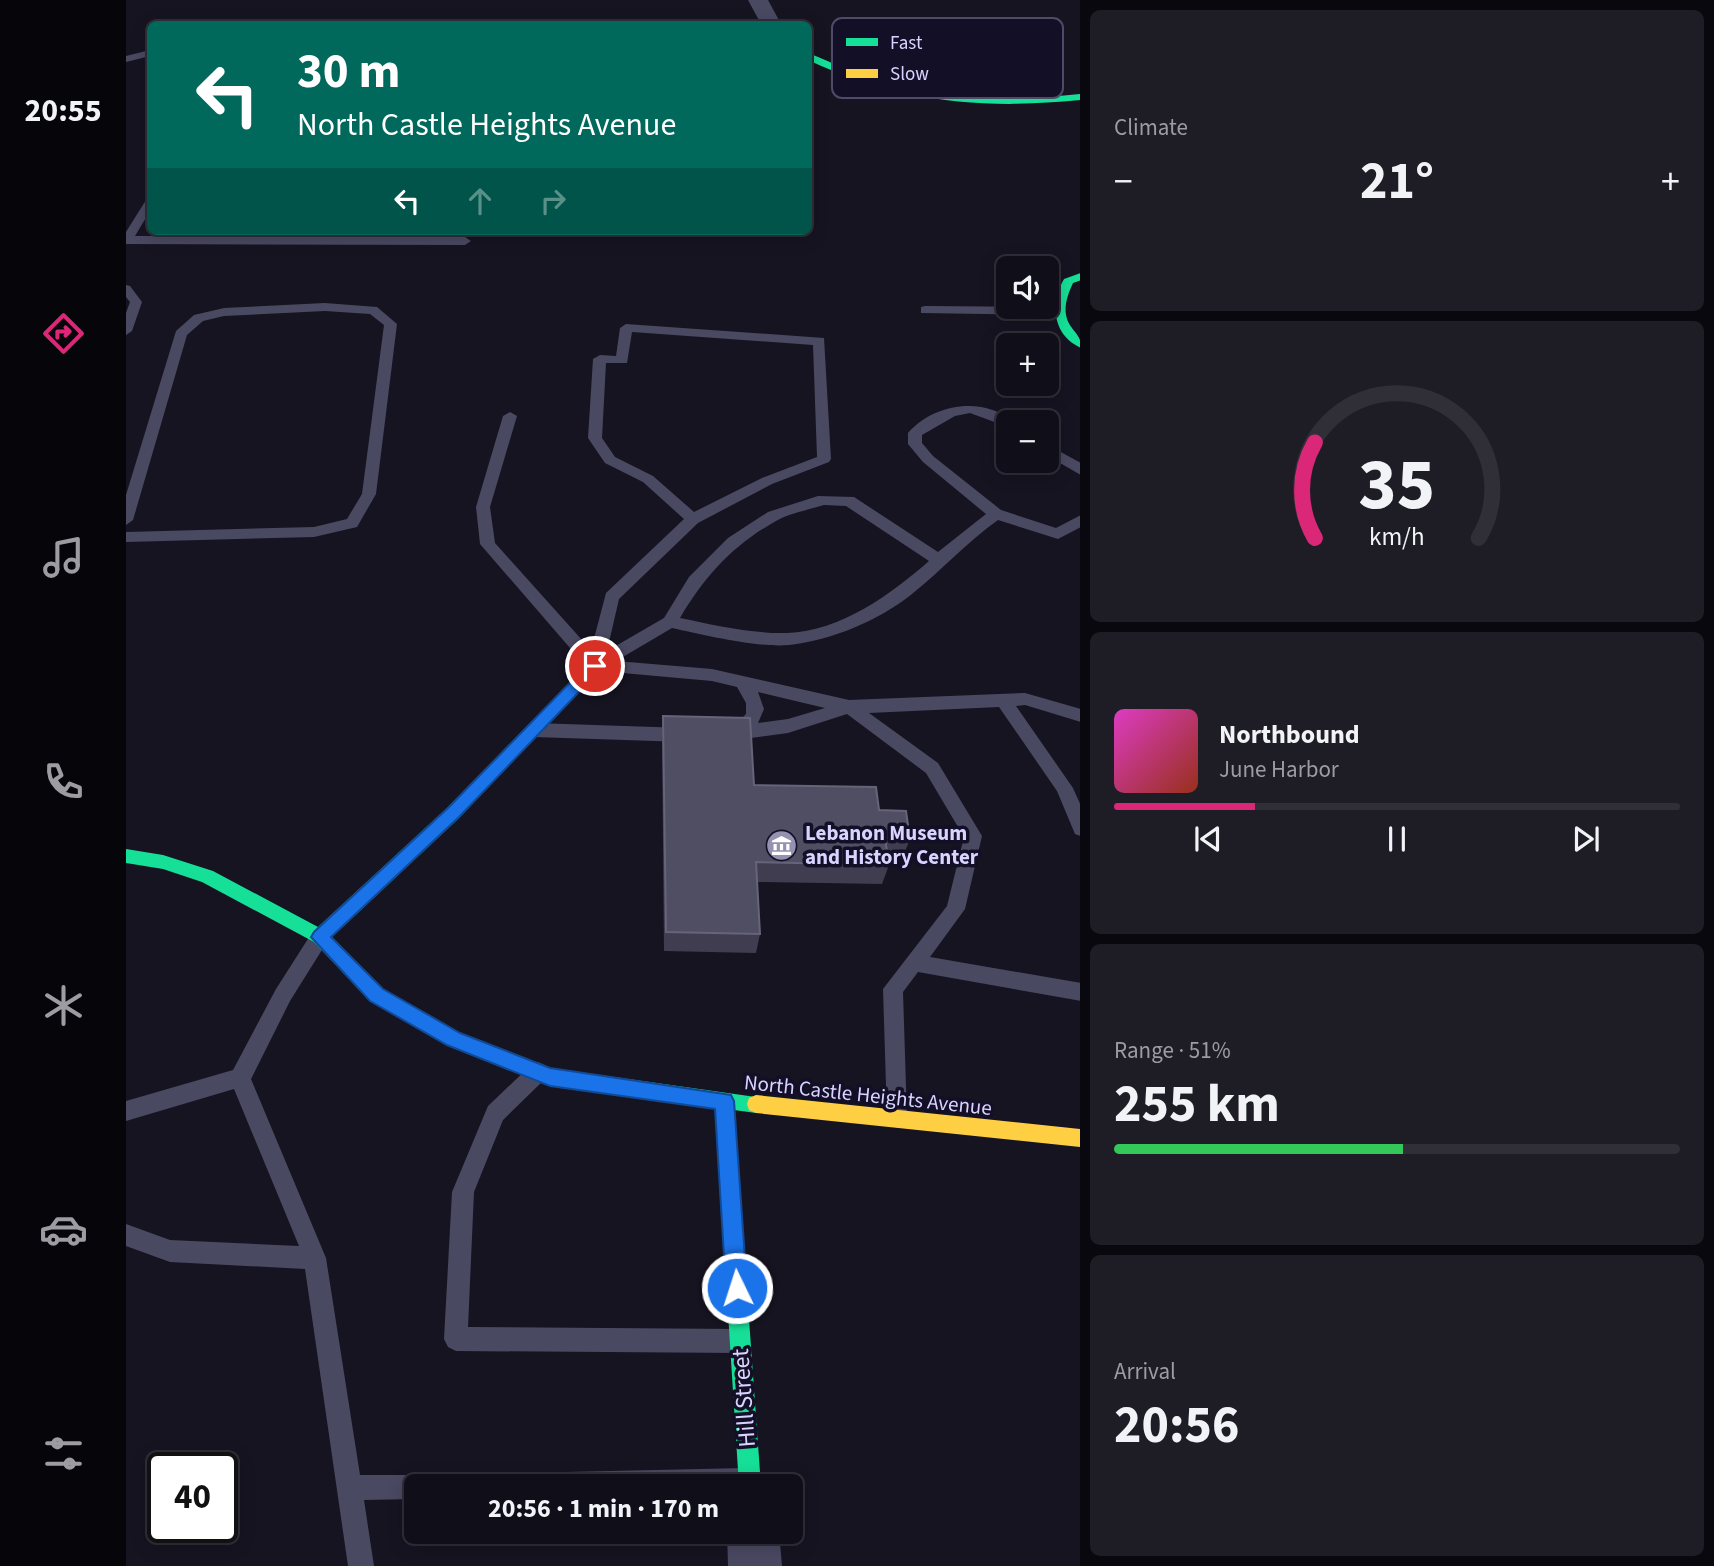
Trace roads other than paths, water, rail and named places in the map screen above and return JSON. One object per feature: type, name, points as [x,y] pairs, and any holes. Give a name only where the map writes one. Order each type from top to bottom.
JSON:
[{"type":"street","points":[[758,0],[769,21]]},
{"type":"street","points":[[812,58],[832,66]]},
{"type":"street","points":[[952,98],[1009,103],[1080,97]]},
{"type":"street","points":[[1059,300],[1068,281],[1080,276]]},
{"type":"street","points":[[1059,311],[1064,329],[1080,345]]},
{"type":"street","points":[[320,937],[453,813],[595,666]]},
{"type":"street","name":"North Castle Heights Avenue","points":[[126,856],[163,862],[207,876],[320,937],[376,995],[453,1039],[550,1077],[724,1101],[1080,1138]]},
{"type":"street","name":"Hill Street","points":[[724,1101],[749,1474]]},
{"type":"street","points":[[754,1544],[755,1566]]},
{"type":"lane","points":[[126,59],[147,54]]},
{"type":"lane","points":[[126,240],[147,207]]},
{"type":"lane","points":[[126,240],[255,236],[465,241]]},
{"type":"lane","points":[[126,289],[135,302],[126,331]]},
{"type":"lane","points":[[126,520],[181,334],[199,318],[224,312],[325,307],[373,310],[391,324],[369,494],[352,523],[314,532],[126,537]]},
{"type":"lane","points":[[925,310],[996,311]]},
{"type":"lane","points":[[595,666],[612,597],[693,519],[767,481],[824,459],[819,341],[626,328],[622,360],[600,359],[595,438],[610,460],[648,479],[693,519]]},
{"type":"lane","points":[[996,417],[983,410],[968,407],[953,410],[915,433],[915,444],[928,459],[996,513],[1058,534],[1080,520]]},
{"type":"lane","points":[[510,416],[484,507],[488,544],[595,666],[672,670],[742,682],[849,707],[932,768],[973,836],[956,909],[893,989],[897,1119]]},
{"type":"lane","points":[[1059,456],[1080,470]]},
{"type":"lane","points":[[595,666],[670,622],[694,581],[733,542],[773,516],[812,502],[837,498],[849,501],[939,560]]},
{"type":"lane","points":[[670,622],[724,634],[788,639],[845,626],[905,591],[996,513]]},
{"type":"lane","points":[[737,734],[753,722],[756,709],[752,694],[742,682]]},
{"type":"lane","points":[[533,730],[737,734],[788,726],[849,707],[1025,699],[1080,716]]},
{"type":"lane","points":[[1003,701],[1064,789],[1080,829]]},
{"type":"lane","points":[[126,1111],[240,1078],[283,995],[320,937]]},
{"type":"lane","points":[[914,963],[1080,992]]},
{"type":"lane","points":[[538,1072],[495,1113],[463,1192],[456,1339],[740,1341]]},
{"type":"lane","points":[[240,1078],[315,1258],[361,1566]]},
{"type":"lane","points":[[126,1235],[170,1251],[315,1258]]},
{"type":"lane","points":[[350,1488],[404,1487]]},
{"type":"place","name":"Lebanon Museum and History Center","points":[[782,845]]}]
